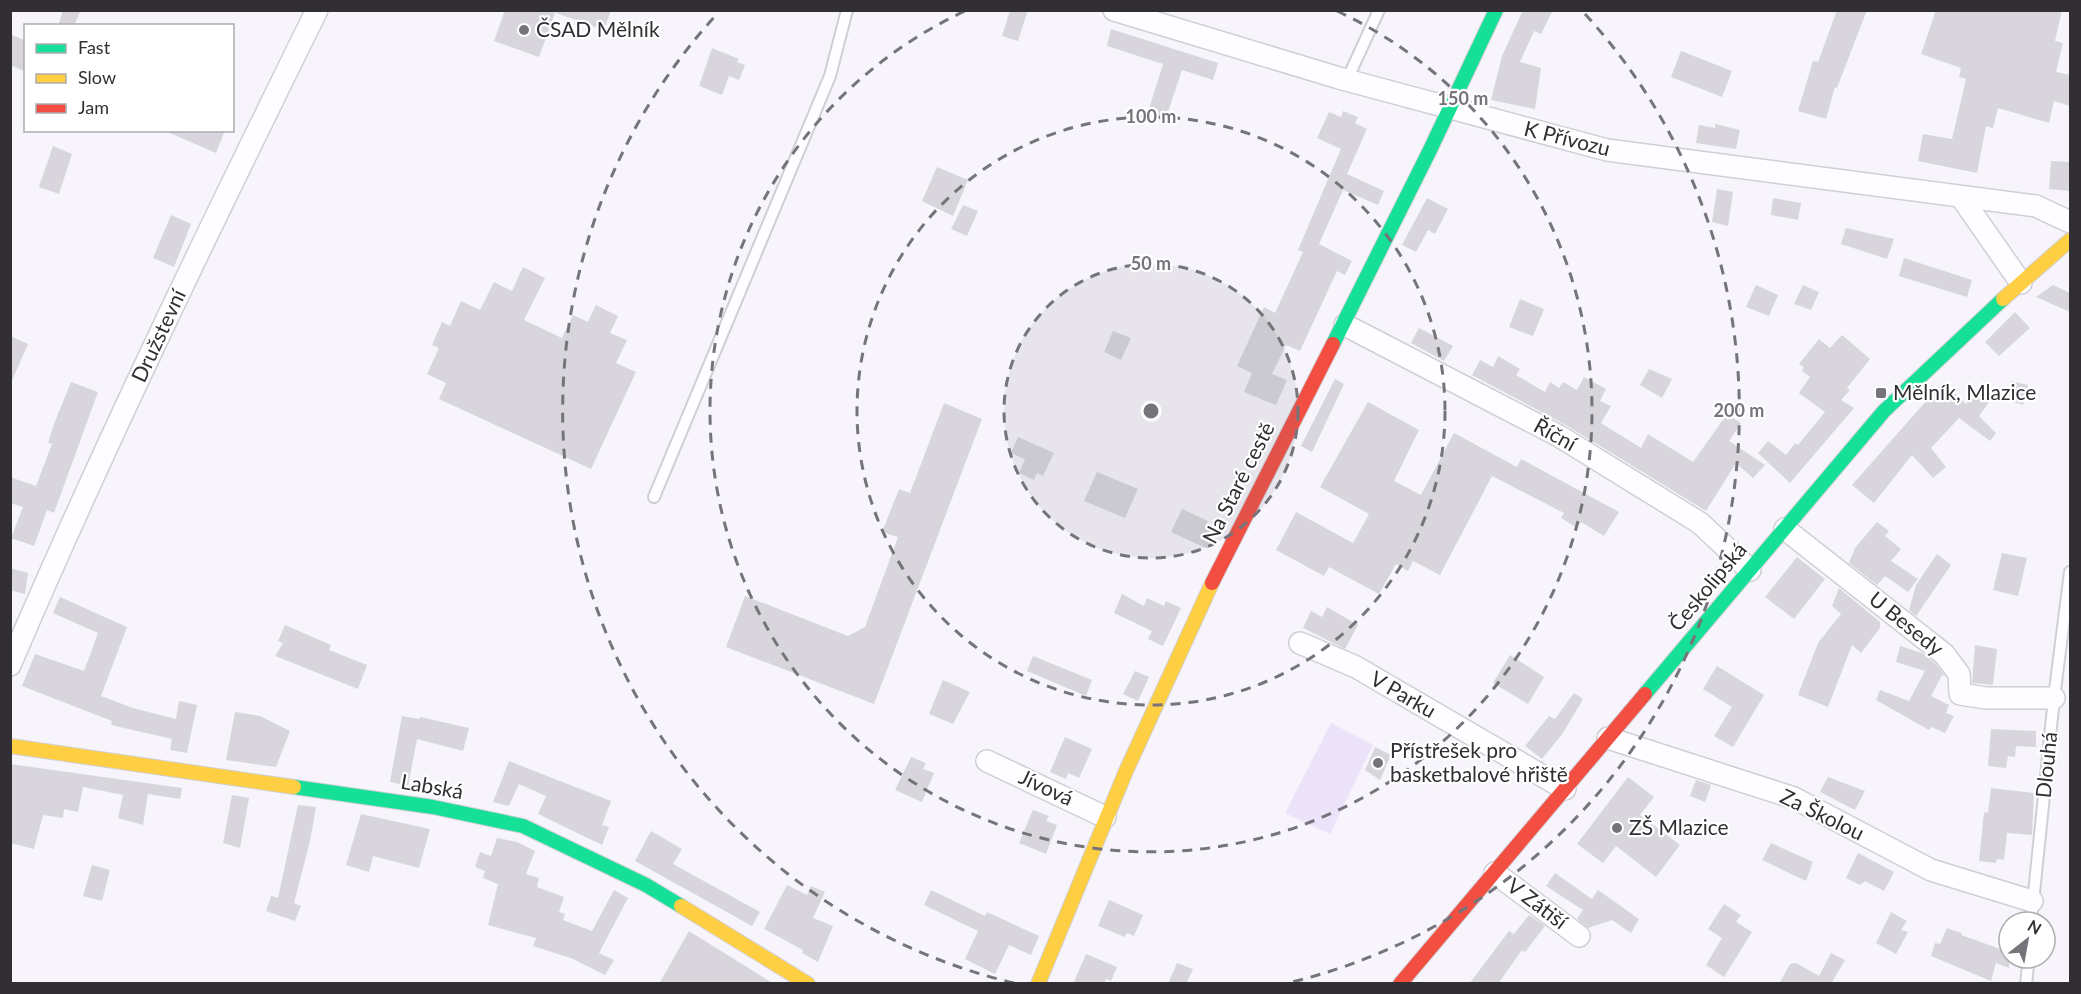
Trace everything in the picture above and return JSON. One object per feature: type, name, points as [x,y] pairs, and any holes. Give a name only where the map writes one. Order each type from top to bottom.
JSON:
[{"type":"street","name":"Družstevní","points":[[10,665],[77,510],[207,232],[317,10]]},
{"type":"street","name":"K Přívozu","points":[[1114,10],[1347,80],[1607,150],[2036,206],[2070,222]]},
{"type":"street","name":"Na Staré cestě","points":[[1038,984],[1105,817],[1221,565],[1345,325],[1452,108],[1496,10]]},
{"type":"street","points":[[1961,196],[2021,283]]},
{"type":"street","name":"Českolipská","points":[[1400,984],[1905,388],[2070,240]]},
{"type":"street","name":"Říční","points":[[1345,325],[1559,436],[1700,523],[1750,570]]},
{"type":"street","name":"U Besedy","points":[[1785,529],[1944,654],[1959,674],[1960,694],[1986,698],[2054,698]]},
{"type":"street","name":"V Parku","points":[[1300,643],[1356,667],[1565,789]]},
{"type":"street","name":"Za Školou","points":[[1608,738],[1794,798],[1931,870],[2027,910]]},
{"type":"street","name":"Labská","points":[[10,746],[433,807],[523,826],[646,885],[808,984]]},
{"type":"street","name":"Jívová","points":[[987,761],[1105,817]]},
{"type":"street","name":"V Zátiší","points":[[1496,873],[1579,936]]},
{"type":"lane","points":[[654,497],[830,76],[847,10]]},
{"type":"lane","points":[[1347,80],[1379,10]]},
{"type":"lane","name":"Dlouhá","points":[[2032,910],[2054,698],[2070,572]]},
{"type":"shaded area","points":[[1331,723],[1373,745],[1330,834],[1285,813]]},
{"type":"building","points":[[63,10],[81,10],[75,24],[59,24]]},
{"type":"building","name":"ČSAD Mělník","points":[[505,10],[556,10],[539,57],[494,41]]},
{"type":"building","points":[[556,10],[611,10],[604,30],[556,13]]},
{"type":"building","points":[[1010,10],[1028,10],[1018,41],[1002,36]]},
{"type":"building","points":[[1523,10],[1553,10],[1541,34],[1534,31],[1520,62],[1541,68],[1535,109],[1491,100],[1502,56]]},
{"type":"building","points":[[1837,10],[1867,10],[1837,88],[1835,87],[1826,119],[1798,111],[1813,61],[1818,62]]},
{"type":"building","points":[[1936,10],[2062,10],[2055,41],[2063,43],[2056,72],[2070,75],[2070,106],[2054,101],[2049,123],[1998,108],[1993,128],[1986,126],[1977,173],[1918,161],[1923,134],[1952,139],[1966,79],[1959,77],[1961,68],[1921,54]]},
{"type":"building","points":[[1111,29],[1218,63],[1213,80],[1182,70],[1165,121],[1147,115],[1163,64],[1107,46]]},
{"type":"building","points":[[10,34],[24,40],[24,71],[10,65]]},
{"type":"building","points":[[712,48],[739,59],[737,62],[745,65],[739,80],[729,76],[722,95],[699,86]]},
{"type":"building","points":[[1681,51],[1732,71],[1722,97],[1671,77]]},
{"type":"building","points":[[1343,111],[1358,117],[1355,123],[1367,129],[1347,174],[1384,191],[1378,205],[1343,190],[1319,244],[1352,261],[1345,275],[1337,271],[1300,351],[1286,345],[1272,374],[1287,380],[1276,405],[1244,392],[1252,373],[1237,366],[1264,307],[1275,313],[1303,252],[1298,250],[1341,149],[1317,138],[1329,112],[1341,117]]},
{"type":"building","points":[[1715,124],[1740,130],[1736,149],[1696,143],[1699,125],[1715,128]]},
{"type":"building","points":[[168,132],[224,132],[216,153]]},
{"type":"building","points":[[53,146],[72,154],[59,194],[39,187]]},
{"type":"building","points":[[2051,161],[2070,162],[2070,191],[2049,189]]},
{"type":"building","points":[[937,167],[968,180],[953,216],[922,201]]},
{"type":"building","points":[[1717,189],[1733,192],[1728,226],[1712,222]]},
{"type":"building","points":[[1427,198],[1448,209],[1435,234],[1428,230],[1416,252],[1402,245]]},
{"type":"building","points":[[1773,198],[1801,203],[1798,220],[1771,215]]},
{"type":"building","points":[[963,205],[978,211],[967,236],[951,229]]},
{"type":"building","points":[[171,215],[191,224],[174,267],[153,258]]},
{"type":"building","points":[[1846,228],[1894,239],[1887,259],[1841,244]]},
{"type":"building","points":[[1904,258],[1972,280],[1967,297],[1899,276]]},
{"type":"building","points":[[523,267],[545,278],[524,320],[562,338],[573,315],[588,322],[596,305],[618,316],[610,333],[627,340],[616,363],[636,372],[591,469],[439,399],[446,383],[427,374],[439,348],[432,345],[442,322],[450,326],[461,301],[480,310],[494,282],[512,291]]},
{"type":"building","points":[[1756,285],[1778,295],[1769,316],[1746,307]]},
{"type":"building","points":[[1803,285],[1819,292],[1811,310],[1794,304]]},
{"type":"building","points":[[2053,285],[2070,293],[2070,312],[2036,297]]},
{"type":"building","points":[[1520,299],[1544,309],[1533,336],[1509,327]]},
{"type":"building","points":[[2015,312],[2030,328],[1999,356],[1985,342]]},
{"type":"building","points":[[1419,328],[1453,346],[1444,361],[1411,343]]},
{"type":"building","points":[[1113,331],[1131,338],[1121,360],[1104,352]]},
{"type":"building","points":[[1842,335],[1870,359],[1847,388],[1850,390],[1841,400],[1854,408],[1790,483],[1758,453],[1768,441],[1786,455],[1795,443],[1798,445],[1825,412],[1799,393],[1810,377],[1802,371],[1804,367],[1799,364],[1819,339],[1830,348]]},
{"type":"building","points":[[10,336],[28,344],[10,385]]},
{"type":"building","points":[[1498,356],[1520,369],[1516,375],[1545,392],[1550,382],[1559,388],[1563,382],[1577,390],[1584,377],[1606,389],[1600,401],[1611,406],[1601,423],[1641,448],[1648,434],[1693,462],[1727,414],[1741,423],[1729,441],[1765,465],[1753,478],[1736,463],[1706,511],[1566,425],[1472,375],[1480,360],[1493,367]]},
{"type":"building","points":[[1649,369],[1672,379],[1662,398],[1640,385]]},
{"type":"building","points":[[1335,379],[1344,384],[1312,452],[1301,446]]},
{"type":"building","points":[[2011,381],[2028,385],[2023,405],[2007,400]]},
{"type":"building","points":[[71,382],[98,392],[54,513],[47,510],[34,546],[11,538],[23,507],[10,503],[10,477],[36,486],[52,444],[48,443],[54,424]]},
{"type":"building","points":[[1943,382],[1966,404],[1976,391],[1990,401],[1979,416],[1996,433],[1990,441],[1959,418],[1931,448],[1946,467],[1933,478],[1912,455],[1874,503],[1852,485]]},
{"type":"building","points":[[1368,402],[1419,430],[1394,481],[1421,495],[1454,433],[1517,467],[1521,459],[1619,512],[1604,536],[1581,522],[1577,528],[1561,518],[1564,513],[1492,476],[1440,575],[1413,561],[1408,571],[1396,564],[1379,594],[1329,567],[1324,576],[1276,550],[1296,512],[1353,543],[1369,514],[1320,487]]},
{"type":"building","points":[[944,403],[982,419],[874,704],[726,647],[745,596],[848,636],[865,627],[898,537],[882,532],[899,489],[910,493]]},
{"type":"building","points":[[1018,437],[1054,453],[1043,476],[1037,473],[1034,480],[1019,473],[1025,459],[1011,453]]},
{"type":"building","points":[[1097,472],[1138,489],[1125,518],[1084,501]]},
{"type":"building","points":[[1182,509],[1208,521],[1206,526],[1216,530],[1208,549],[1171,532]]},
{"type":"building","points":[[1877,522],[1889,531],[1885,536],[1901,549],[1891,561],[1918,579],[1908,592],[1885,576],[1877,585],[1849,563],[1855,548]]},
{"type":"building","points":[[2002,553],[2027,558],[2018,596],[1993,590]]},
{"type":"building","points":[[1937,554],[1951,565],[1916,616],[1909,610],[1916,585]]},
{"type":"building","points":[[1797,557],[1825,579],[1794,619],[1765,597]]},
{"type":"building","points":[[10,568],[28,573],[25,594],[10,590]]},
{"type":"building","points":[[1839,588],[1880,622],[1880,628],[1861,653],[1852,645],[1828,707],[1798,695],[1818,643],[1841,614],[1832,606]]},
{"type":"building","points":[[1122,594],[1144,606],[1147,598],[1164,606],[1166,601],[1181,608],[1163,646],[1148,639],[1152,631],[1114,613]]},
{"type":"building","points":[[60,597],[127,627],[101,696],[133,708],[176,719],[179,701],[197,705],[187,753],[170,750],[172,739],[111,725],[112,721],[22,686],[35,654],[84,671],[98,633],[53,613]]},
{"type":"building","points":[[1327,607],[1358,625],[1345,649],[1303,628],[1311,611],[1322,617]]},
{"type":"building","points":[[285,625],[331,645],[329,650],[367,665],[358,689],[275,656],[283,643],[278,641]]},
{"type":"building","points":[[1975,645],[1997,649],[1993,685],[1972,683]]},
{"type":"building","points":[[1900,646],[1922,653],[1935,663],[1945,676],[1942,675],[1931,696],[1949,705],[1946,713],[1954,716],[1945,733],[1931,727],[1929,730],[1876,700],[1880,690],[1909,701],[1925,671],[1896,662]]},
{"type":"building","points":[[1510,655],[1544,677],[1528,704],[1493,683]]},
{"type":"building","points":[[1033,656],[1092,680],[1086,696],[1027,671]]},
{"type":"building","points":[[1717,666],[1764,695],[1733,747],[1714,736],[1732,707],[1703,689]]},
{"type":"building","points":[[1135,671],[1149,677],[1138,701],[1123,694]]},
{"type":"building","points":[[943,680],[970,692],[953,724],[929,714]]},
{"type":"building","points":[[1574,693],[1583,699],[1563,733],[1542,759],[1525,746],[1549,716],[1555,719]]},
{"type":"building","points":[[235,712],[260,716],[290,731],[276,767],[226,760]]},
{"type":"building","points":[[402,716],[419,719],[420,717],[469,728],[463,751],[417,739],[408,786],[390,782]]},
{"type":"building","points":[[1991,729],[2036,731],[2036,747],[2016,746],[2015,757],[2008,756],[2006,768],[1988,766]]},
{"type":"building","points":[[1065,737],[1092,749],[1079,778],[1068,773],[1066,779],[1050,772]]},
{"type":"building","name":"Přístřešek pro basketbalové hřiště","points":[[1375,747],[1391,755],[1380,780],[1365,770]]},
{"type":"building","points":[[911,757],[926,763],[923,769],[934,773],[922,802],[895,790]]},
{"type":"building","points":[[509,761],[611,801],[602,825],[609,827],[602,845],[538,814],[546,796],[519,784],[509,806],[493,802]]},
{"type":"building","points":[[10,764],[182,788],[180,799],[148,794],[143,825],[118,818],[123,795],[83,787],[78,812],[64,809],[63,818],[43,815],[34,849],[10,843]]},
{"type":"building","name":"ZŠ Mlazice","points":[[1628,777],[1654,797],[1640,815],[1680,845],[1656,877],[1616,846],[1603,863],[1577,844]]},
{"type":"building","points":[[1828,777],[1865,791],[1855,810],[1820,792]]},
{"type":"building","points":[[1696,780],[1711,785],[1705,802],[1690,796]]},
{"type":"building","points":[[1991,788],[2034,793],[2032,835],[2007,833],[2004,860],[1997,859],[1996,863],[1979,861],[1984,812],[1988,813]]},
{"type":"building","points":[[232,795],[249,798],[240,848],[223,843]]},
{"type":"building","points":[[298,805],[316,807],[294,903],[301,906],[295,921],[266,911],[271,896],[278,898]]},
{"type":"building","points":[[1033,810],[1049,816],[1046,821],[1057,825],[1046,854],[1019,843]]},
{"type":"building","points":[[361,814],[430,829],[419,868],[373,856],[369,872],[346,865]]},
{"type":"building","points":[[651,831],[682,849],[673,864],[760,912],[752,926],[635,861]]},
{"type":"building","points":[[497,838],[517,842],[535,851],[526,874],[539,878],[537,887],[564,897],[559,912],[565,914],[563,920],[592,931],[614,890],[628,898],[599,953],[614,960],[605,975],[573,959],[533,946],[536,938],[488,925],[498,884],[483,878],[485,871],[475,867],[480,852],[491,856]]},
{"type":"building","points":[[1771,843],[1813,862],[1806,881],[1762,860]]},
{"type":"building","points":[[1858,853],[1894,872],[1884,891],[1865,881],[1860,885],[1846,878]]},
{"type":"building","points":[[92,865],[110,870],[102,901],[83,896]]},
{"type":"building","points":[[1555,873],[1592,899],[1598,890],[1639,919],[1631,933],[1612,920],[1588,928],[1577,919],[1583,910],[1546,886]]},
{"type":"building","points":[[787,885],[807,895],[811,886],[825,892],[813,918],[833,926],[818,962],[802,953],[803,950],[764,929]]},
{"type":"building","points":[[931,890],[985,916],[987,912],[1039,936],[1031,955],[1009,945],[995,974],[965,959],[978,931],[924,905]]},
{"type":"building","points":[[1109,900],[1143,915],[1134,936],[1127,933],[1125,937],[1098,926]]},
{"type":"building","points":[[1724,904],[1741,915],[1736,922],[1752,932],[1724,977],[1706,965],[1722,938],[1708,929]]},
{"type":"building","points":[[1891,912],[1907,921],[1901,930],[1908,932],[1896,954],[1876,943]]},
{"type":"building","points":[[1529,915],[1545,926],[1525,952],[1522,950],[1498,984],[1469,984],[1509,931],[1514,934]]},
{"type":"building","points":[[1947,928],[1997,948],[1997,963],[1991,981],[1931,956],[1935,943],[1940,944]]},
{"type":"building","points":[[689,931],[774,984],[659,984]]},
{"type":"building","points":[[1831,953],[1845,960],[1831,984],[1779,984],[1790,964],[1796,963],[1819,976]]},
{"type":"building","points":[[1086,954],[1117,967],[1111,981],[1106,979],[1104,984],[1073,984]]},
{"type":"building","points":[[1177,963],[1193,969],[1186,984],[1168,984]]},
{"type":"traffic: fast","points":[[1333,344],[1430,150],[1496,10]]},
{"type":"traffic: fast","points":[[1645,694],[1884,411],[2003,299]]},
{"type":"traffic: fast","points":[[294,787],[433,807],[523,826],[646,885],[681,906]]},
{"type":"traffic: slow","points":[[2003,299],[2070,240]]},
{"type":"traffic: slow","points":[[1038,984],[1126,771],[1212,583]]},
{"type":"traffic: slow","points":[[10,746],[294,787]]},
{"type":"traffic: slow","points":[[681,906],[808,984]]},
{"type":"traffic: jam","points":[[1212,583],[1333,344]]},
{"type":"traffic: jam","points":[[1400,984],[1645,694]]},
{"type":"place","name":"ČSAD Mělník","points":[[524,30]]},
{"type":"place","name":"Mělník, Mlazice","points":[[1881,393]]},
{"type":"place","name":"Přístřešek pro basketbalové hřiště","points":[[1378,763]]},
{"type":"place","name":"ZŠ Mlazice","points":[[1617,828]]}]
